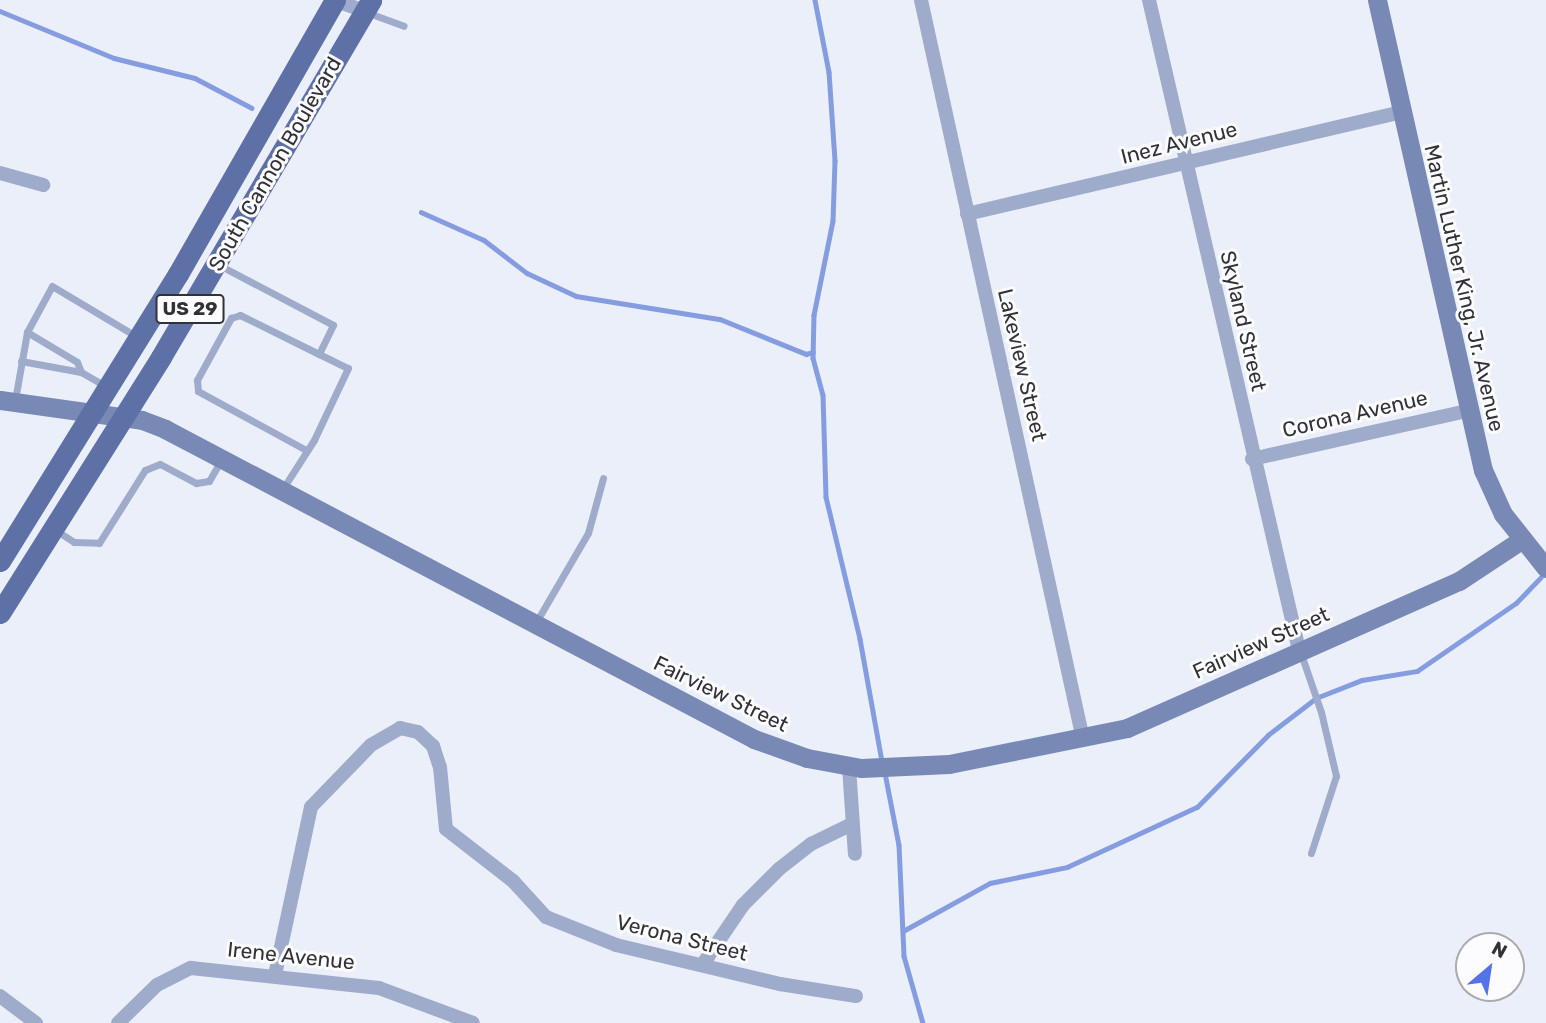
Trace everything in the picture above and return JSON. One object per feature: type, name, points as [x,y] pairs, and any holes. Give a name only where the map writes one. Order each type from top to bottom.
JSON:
[{"type":"main road","name":"South Cannon Boulevard","points":[[0,561],[139,338],[335,0]]},
{"type":"main road","name":"South Cannon Boulevard","points":[[0,613],[217,264],[368,6]]},
{"type":"street","points":[[335,0],[368,6]]},
{"type":"street","name":"Lakeview Street","points":[[920,0],[1083,739]]},
{"type":"street","name":"Skyland Street","points":[[1149,0],[1252,459],[1299,650]]},
{"type":"street","name":"Martin Luther King, Jr. Avenue","points":[[1377,0],[1467,411],[1491,492],[1521,540],[1546,568]]},
{"type":"street","name":"Inez Avenue","points":[[967,214],[1401,112]]},
{"type":"street","points":[[0,173],[43,185]]},
{"type":"street","name":"Fairview Street","points":[[7,401],[123,418],[165,429],[759,742],[849,766],[917,768],[1083,739],[1127,728],[1460,581],[1521,540]]},
{"type":"street","name":"Corona Avenue","points":[[1252,459],[1467,411]]},
{"type":"street","name":"Verona Street","points":[[275,975],[311,807],[371,745],[400,728],[418,732],[433,746],[440,767],[446,829],[513,881],[546,916],[616,945],[780,984],[856,996]]},
{"type":"street","points":[[849,766],[855,854]]},
{"type":"street","points":[[703,964],[743,905],[779,869],[811,844],[852,824]]},
{"type":"street","name":"Irene Avenue","points":[[117,1023],[157,985],[182,970],[223,968],[379,988],[473,1023]]},
{"type":"street","points":[[0,996],[36,1023]]},
{"type":"lane","points":[[368,6],[404,26]]},
{"type":"lane","points":[[217,264],[333,325],[319,354]]},
{"type":"lane","points":[[7,401],[22,361],[27,332],[52,286],[139,338]]},
{"type":"lane","points":[[282,491],[306,450],[348,368],[240,315],[231,318],[197,380],[198,391],[306,450]]},
{"type":"lane","points":[[27,332],[77,362],[81,372]]},
{"type":"lane","points":[[22,361],[81,372],[109,388]]},
{"type":"lane","points":[[53,529],[74,542],[99,543],[145,470],[160,464],[196,482],[209,481],[222,459]]},
{"type":"lane","points":[[535,624],[588,533],[603,478]]},
{"type":"lane","points":[[1299,650],[1321,712],[1336,776],[1311,853]]},
{"type":"waterway","points":[[815,0],[829,72],[835,161],[833,221],[814,315],[813,358],[823,395],[826,497],[860,639],[882,761]]},
{"type":"waterway","points":[[0,11],[114,58],[195,78],[252,108]]},
{"type":"waterway","points":[[421,212],[484,240],[527,273],[576,296],[720,319],[806,354],[813,352]]},
{"type":"waterway","points":[[903,931],[990,883],[1067,867],[1197,807],[1268,735],[1316,698],[1362,680],[1417,671],[1516,603],[1540,578]]},
{"type":"waterway","points":[[885,773],[899,845],[904,956],[923,1023]]}]
